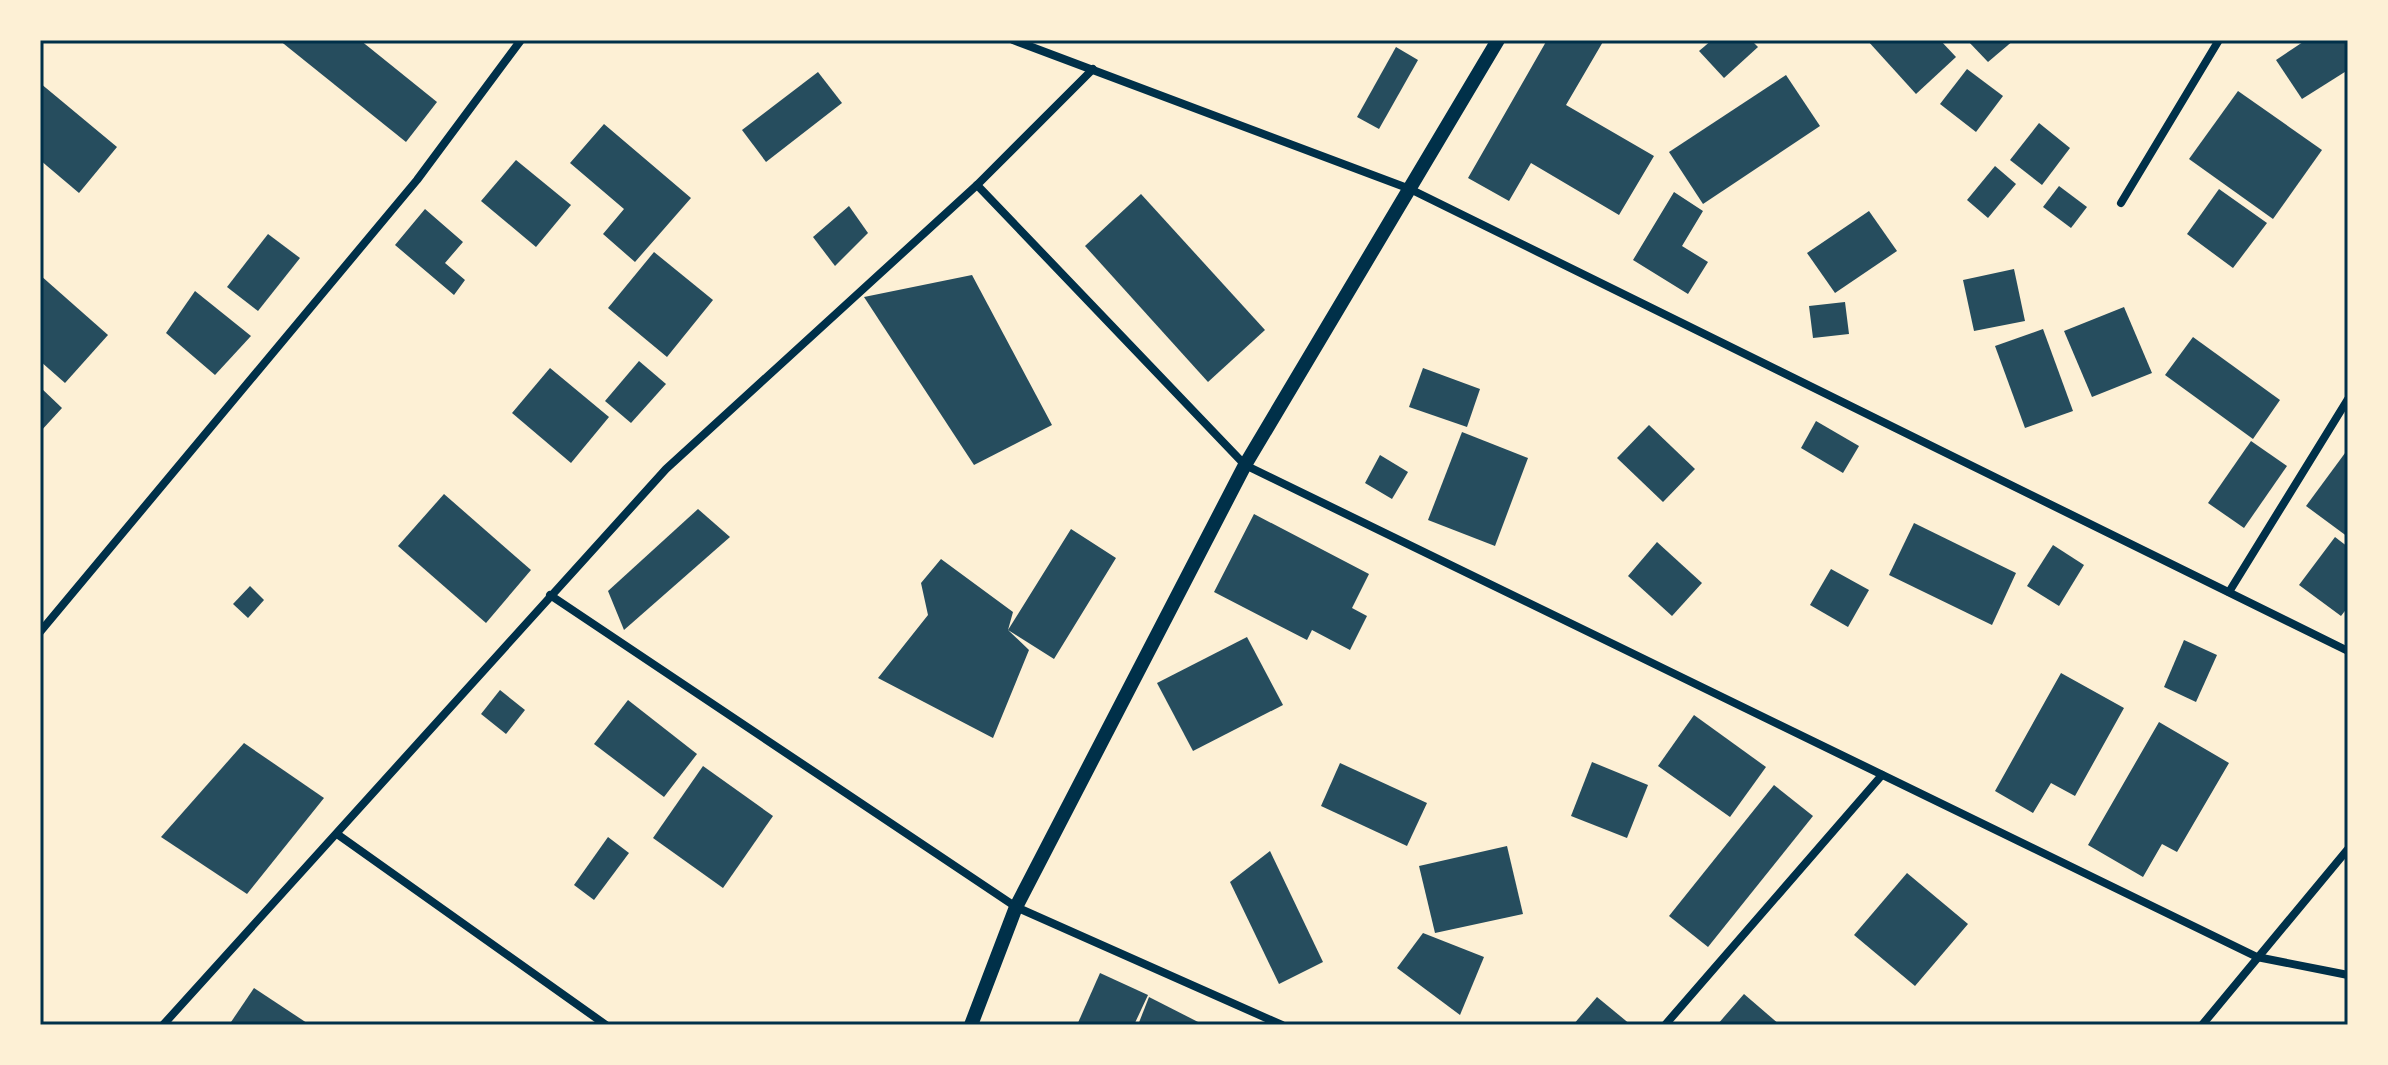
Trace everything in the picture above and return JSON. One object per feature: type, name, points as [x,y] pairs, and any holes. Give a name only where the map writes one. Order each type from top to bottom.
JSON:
[{"type":"street","points":[[40,632],[417,180],[521,40]]},
{"type":"street","points":[[1013,40],[1410,189],[2348,651]]},
{"type":"street","points":[[971,1025],[1016,907],[1245,465],[1498,40]]},
{"type":"street","points":[[2121,203],[2219,40]]},
{"type":"street","points":[[163,1025],[666,469],[977,185],[1093,69]]},
{"type":"street","points":[[977,185],[1245,465],[2257,957],[2348,975]]},
{"type":"street","points":[[2229,592],[2348,399]]},
{"type":"street","points":[[550,595],[1016,907],[1282,1025]]},
{"type":"street","points":[[1665,1025],[1882,775]]},
{"type":"street","points":[[337,834],[606,1025]]},
{"type":"street","points":[[2202,1025],[2348,849]]},
{"type":"building","points":[[279,40],[360,40],[437,102],[406,142]]},
{"type":"building","points":[[1547,40],[1604,40],[1566,105],[1654,156],[1619,215],[1531,163],[1509,201],[1468,178]]},
{"type":"building","points":[[1712,40],[1751,40],[1758,47],[1724,78],[1699,51]]},
{"type":"building","points":[[1867,40],[1940,40],[1956,57],[1916,94]]},
{"type":"building","points":[[1967,40],[2014,40],[1988,62]]},
{"type":"building","points":[[2306,40],[2348,40],[2348,70],[2302,99],[2276,60]]},
{"type":"building","points":[[1396,47],[1418,60],[1379,129],[1357,117]]},
{"type":"building","points":[[1967,69],[2003,96],[1976,132],[1940,104]]},
{"type":"building","points":[[818,72],[842,103],[766,162],[742,130]]},
{"type":"building","points":[[1786,75],[1820,126],[1703,204],[1669,152]]},
{"type":"building","points":[[40,83],[117,147],[79,193],[40,160]]},
{"type":"building","points":[[2238,91],[2322,150],[2273,219],[2189,159]]},
{"type":"building","points":[[2039,123],[2070,148],[2042,185],[2010,160]]},
{"type":"building","points":[[604,124],[691,198],[635,262],[603,234],[624,209],[570,163]]},
{"type":"building","points":[[516,160],[571,205],[536,247],[481,201]]},
{"type":"building","points":[[1995,166],[2016,184],[1988,218],[1967,200]]},
{"type":"building","points":[[2059,186],[2087,207],[2071,228],[2043,207]]},
{"type":"building","points":[[2219,189],[2267,223],[2233,268],[2187,234]]},
{"type":"building","points":[[1674,192],[1703,211],[1682,246],[1708,262],[1688,294],[1633,260]]},
{"type":"building","points":[[1141,194],[1265,330],[1208,382],[1085,246]]},
{"type":"building","points":[[849,206],[868,233],[835,266],[813,237]]},
{"type":"building","points":[[425,209],[463,242],[445,263],[465,280],[454,295],[395,245]]},
{"type":"building","points":[[1869,211],[1897,251],[1835,293],[1807,253]]},
{"type":"building","points":[[268,234],[300,258],[258,311],[227,287]]},
{"type":"building","points":[[654,252],[713,300],[667,357],[608,308]]},
{"type":"building","points":[[2014,269],[2025,321],[1974,331],[1963,280]]},
{"type":"building","points":[[40,275],[108,335],[65,383],[40,361]]},
{"type":"building","points":[[972,275],[1052,425],[974,465],[864,297]]},
{"type":"building","points":[[195,291],[251,336],[215,375],[166,333]]},
{"type":"building","points":[[1845,302],[1849,334],[1813,338],[1809,306]]},
{"type":"building","points":[[2124,307],[2152,373],[2092,397],[2064,331]]},
{"type":"building","points":[[2043,329],[2073,411],[2025,428],[1995,346]]},
{"type":"building","points":[[2193,337],[2280,400],[2253,439],[2165,375]]},
{"type":"building","points":[[639,361],[666,384],[631,423],[605,401]]},
{"type":"building","points":[[550,368],[609,417],[571,463],[512,413]]},
{"type":"building","points":[[1423,368],[1480,389],[1467,427],[1409,407]]},
{"type":"building","points":[[40,387],[62,408],[40,432]]},
{"type":"building","points":[[1816,421],[1859,446],[1843,473],[1801,448]]},
{"type":"building","points":[[1649,425],[1695,469],[1663,502],[1617,458]]},
{"type":"building","points":[[1462,432],[1528,458],[1495,546],[1428,520]]},
{"type":"building","points":[[2251,441],[2287,466],[2244,528],[2208,503]]},
{"type":"building","points":[[2348,449],[2348,537],[2306,506]]},
{"type":"building","points":[[1380,455],[1408,472],[1392,499],[1365,483]]},
{"type":"building","points":[[444,494],[531,570],[486,623],[398,546]]},
{"type":"building","points":[[698,509],[730,537],[624,630],[608,591]]},
{"type":"building","points":[[1254,514],[1369,574],[1352,608],[1367,616],[1350,650],[1312,630],[1307,640],[1214,592]]},
{"type":"building","points":[[1914,523],[2016,573],[1992,625],[1889,575]]},
{"type":"building","points":[[1071,529],[1116,558],[1054,659],[1008,630]]},
{"type":"building","points":[[2335,537],[2348,547],[2348,607],[2341,616],[2299,585]]},
{"type":"building","points":[[1657,542],[1702,583],[1672,616],[1628,576]]},
{"type":"building","points":[[2053,545],[2084,565],[2059,606],[2027,586]]},
{"type":"building","points":[[941,559],[1013,612],[1008,630],[1029,650],[993,738],[878,678],[928,615],[921,583]]},
{"type":"building","points":[[1831,569],[1869,590],[1848,627],[1810,605]]},
{"type":"building","points":[[250,586],[264,600],[248,618],[233,604]]},
{"type":"building","points":[[1247,637],[1283,705],[1193,751],[1157,683]]},
{"type":"building","points":[[2184,640],[2217,655],[2196,702],[2164,687]]},
{"type":"building","points":[[2061,673],[2124,708],[2075,796],[2051,783],[2033,813],[1995,791]]},
{"type":"building","points":[[500,690],[525,710],[506,734],[481,714]]},
{"type":"building","points":[[628,700],[697,754],[664,797],[594,744]]},
{"type":"building","points":[[1694,715],[1766,767],[1730,817],[1658,766]]},
{"type":"building","points":[[2159,722],[2229,763],[2177,852],[2162,844],[2143,877],[2088,845]]},
{"type":"building","points":[[244,743],[324,798],[247,894],[161,837]]},
{"type":"building","points":[[1592,762],[1648,785],[1627,838],[1571,816]]},
{"type":"building","points":[[1340,763],[1427,803],[1407,846],[1321,806]]},
{"type":"building","points":[[703,766],[773,816],[723,888],[653,838]]},
{"type":"building","points":[[1774,785],[1813,816],[1708,947],[1669,916]]},
{"type":"building","points":[[608,837],[629,853],[594,900],[574,885]]},
{"type":"building","points":[[1507,846],[1523,914],[1435,933],[1419,866]]},
{"type":"building","points":[[1270,851],[1323,962],[1279,984],[1230,882]]},
{"type":"building","points":[[1907,873],[1968,924],[1915,986],[1854,935]]},
{"type":"building","points":[[1423,933],[1484,957],[1460,1015],[1397,968]]},
{"type":"building","points":[[1100,973],[1148,995],[1134,1025],[1077,1025]]},
{"type":"building","points":[[254,988],[310,1025],[229,1025]]},
{"type":"building","points":[[1744,994],[1780,1025],[1717,1025]]},
{"type":"building","points":[[1149,997],[1204,1025],[1138,1025]]},
{"type":"building","points":[[1597,997],[1631,1025],[1573,1025]]}]
